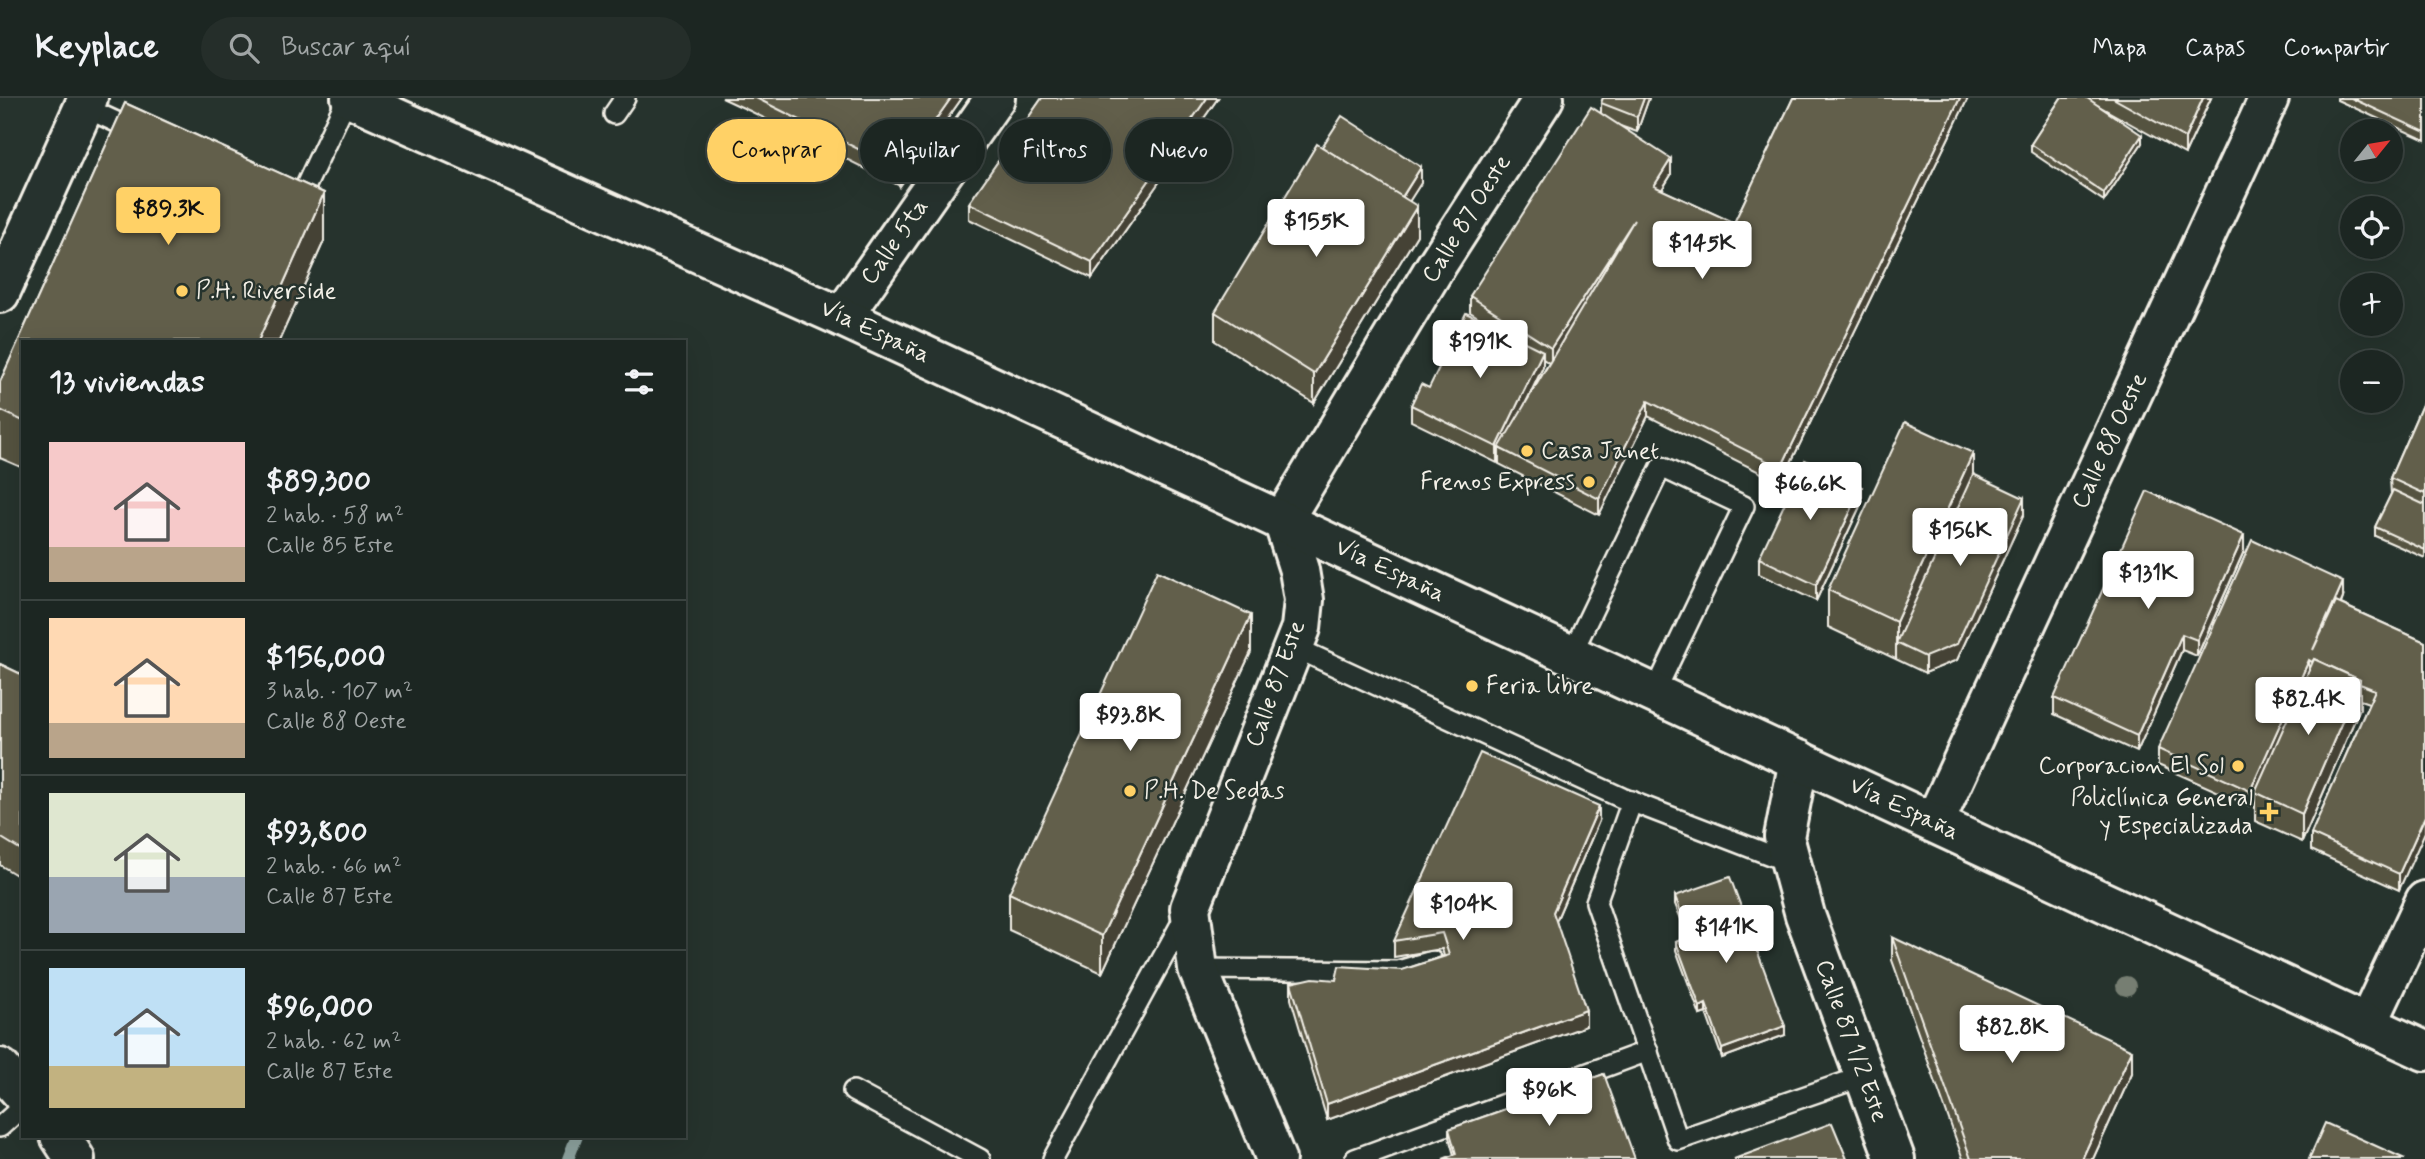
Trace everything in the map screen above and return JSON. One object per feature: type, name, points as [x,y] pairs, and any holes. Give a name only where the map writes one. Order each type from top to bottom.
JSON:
[{"type":"street","name":"Vía España","points":[[349,98],[842,317],[2425,1051]]},
{"type":"street","name":"Calle 5ta","points":[[842,317],[995,98]]},
{"type":"street","name":"Calle 87 Oeste","points":[[1283,520],[1434,269],[1544,98]]},
{"type":"street","name":"Calle 88 Oeste","points":[[1934,823],[2269,98]]},
{"type":"street","points":[[0,293],[86,102]]},
{"type":"street","name":"Calle 87 Este","points":[[1276,1159],[1198,969],[1190,908],[1301,628],[1304,600],[1299,570],[1283,520]]},
{"type":"street","name":"Calle 87 1/2 Este","points":[[1799,760],[1784,837],[1805,915],[1895,1159]]},
{"type":"street","points":[[2368,1024],[2425,901]]},
{"type":"street","points":[[0,1068],[21,1092]]},
{"type":"street","points":[[61,1138],[75,1159]]},
{"type":"lane","points":[[271,195],[296,207],[349,98]]},
{"type":"lane","points":[[86,102],[159,142]]},
{"type":"lane","points":[[1571,655],[1661,467],[1744,506],[1654,694]]},
{"type":"lane","points":[[1294,647],[1632,801],[1791,863]]},
{"type":"lane","points":[[1632,801],[1596,902],[1678,1140],[1864,1076]]},
{"type":"lane","points":[[1053,1159],[1190,908]]},
{"type":"lane","points":[[1198,969],[1398,971],[1432,961]]},
{"type":"lane","points":[[1355,1159],[1648,1051]]},
{"type":"lane","points":[[853,1091],[980,1159]]},
{"type":"lane","points":[[0,1127],[21,1108]]},
{"type":"building","points":[[756,98],[951,98],[936,119],[860,119],[860,150],[846,143],[846,119],[798,119]]},
{"type":"building","points":[[1042,98],[1207,98],[1192,119],[1125,119],[1125,182],[1148,182],[1092,262],[969,203],[999,160],[999,182],[1111,182],[1111,119],[1027,119]]},
{"type":"building","points":[[1603,98],[1644,98],[1637,117],[1601,103]]},
{"type":"building","points":[[1793,98],[1960,98],[1781,468],[1648,401],[1599,499],[1499,448],[1634,220],[1551,348],[1470,296],[1591,107],[1671,159],[1654,186],[1734,223]]},
{"type":"building","points":[[2061,98],[2087,98],[2142,135],[2104,193],[2031,144]]},
{"type":"building","points":[[2113,98],[2203,98],[2185,138]]},
{"type":"building","points":[[2351,98],[2425,98],[2425,132],[2403,122],[2403,119],[2397,119]]},
{"type":"building","name":"P.H. Riverside","points":[[125,103],[324,193],[258,340],[21,340],[21,420],[0,410],[0,382]]},
{"type":"building","points":[[1342,116],[1421,167],[1402,197],[1322,147]]},
{"type":"building","points":[[1317,144],[1417,206],[1314,374],[1215,312]]},
{"type":"building","points":[[1466,313],[1543,351],[1497,447],[1411,405],[1421,384],[1429,388]]},
{"type":"building","points":[[2425,398],[2425,494],[2390,478]]},
{"type":"building","points":[[1905,422],[1973,453],[1896,622],[1828,590]]},
{"type":"building","points":[[1805,460],[1862,487],[1816,585],[1759,558]]},
{"type":"building","points":[[1973,474],[2024,498],[1957,644],[1925,657],[1896,643]]},
{"type":"building","points":[[2393,490],[2425,505],[2425,550],[2375,527]]},
{"type":"building","points":[[2147,491],[2244,535],[2197,640],[2182,634],[2137,736],[2054,698]]},
{"type":"building","points":[[2252,540],[2343,582],[2313,650],[2336,602],[2425,642],[2425,816],[2399,874],[2311,834],[2375,690],[2360,684],[2360,680],[2314,659],[2312,662],[2309,660],[2250,791],[2158,749]]},
{"type":"building","name":"P.H. De Sedas","points":[[1157,571],[1251,615],[1102,936],[1009,893]]},
{"type":"building","points":[[2314,659],[2360,680],[2302,814],[2255,792]]},
{"type":"building","points":[[0,664],[21,674],[21,850],[0,837]]},
{"type":"building","points":[[1480,753],[1599,806],[1553,912],[1586,1010],[1327,1104],[1291,983],[1313,978],[1336,980],[1339,966],[1402,970],[1449,955],[1442,933],[1394,941]]},
{"type":"building","points":[[1730,877],[1785,1026],[1722,1049],[1706,1004],[1700,1007],[1676,942],[1690,936],[1675,896]]},
{"type":"building","points":[[1892,937],[2132,1050],[2082,1159],[1971,1159]]},
{"type":"building","points":[[1604,1074],[1635,1159],[1443,1159],[1456,1154],[1449,1129]]},
{"type":"building","points":[[1832,1123],[1847,1159],[1734,1159]]},
{"type":"building","points":[[2325,1123],[2405,1159],[2309,1159]]},
{"type":"waterway","points":[[568,1159],[576,1138]]},
{"type":"place","name":"P.H. Riverside","points":[[182,291]]},
{"type":"place","name":"Casa Janet","points":[[1527,451]]},
{"type":"place","name":"Frenos Express","points":[[1589,482]]},
{"type":"place","name":"Feria libre","points":[[1472,686]]},
{"type":"place","name":"Corporacion El Sol","points":[[2238,766]]},
{"type":"place","name":"P.H. De Sedas","points":[[1130,791]]},
{"type":"place","name":"Policlínica General y Especializada","points":[[2269,812]]}]
